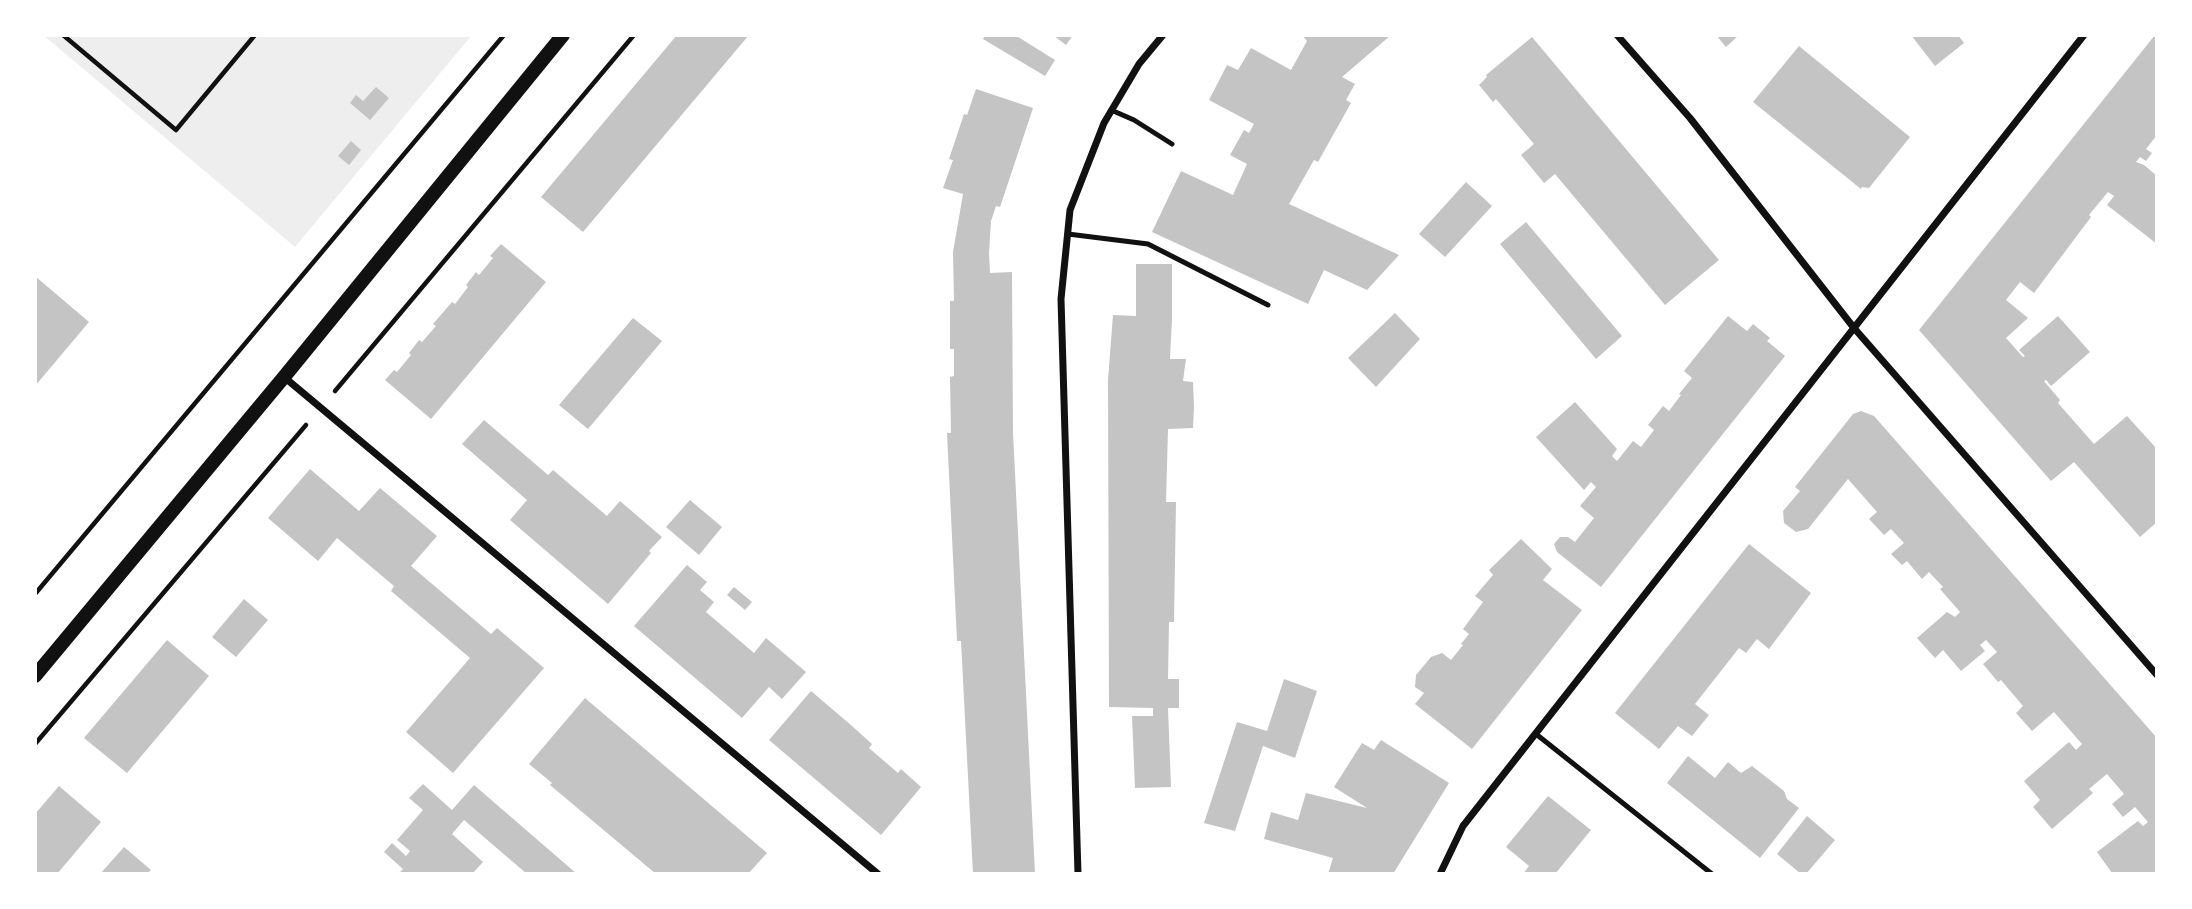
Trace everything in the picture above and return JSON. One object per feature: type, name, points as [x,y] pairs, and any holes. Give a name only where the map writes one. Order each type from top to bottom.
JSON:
[{"type":"main road","points":[[35,676],[564,35]]},
{"type":"street","points":[[1077,874],[1061,299],[1070,210],[1104,123],[1139,64],[1163,35]]},
{"type":"street","points":[[1617,35],[1690,118],[1854,328],[2157,675]]},
{"type":"street","points":[[1440,874],[1464,826],[2084,35]]},
{"type":"street","points":[[284,377],[878,874]]},
{"type":"lane","points":[[1111,110],[1135,120],[1172,145]]},
{"type":"lane","points":[[1068,234],[1148,244],[1268,305]]},
{"type":"lane","points":[[1536,734],[1712,874]]},
{"type":"path","points":[[63,35],[176,130],[256,35]]},
{"type":"path","points":[[35,594],[505,35]]},
{"type":"shaded area","points":[[43,35],[472,35],[295,247]]},
{"type":"building","points":[[677,35],[749,35],[583,232],[541,197]]},
{"type":"building","points":[[985,35],[1015,35],[1055,60],[1045,76],[983,39]]},
{"type":"building","points":[[1053,35],[1073,35],[1066,45]]},
{"type":"building","points":[[1302,35],[1391,35],[1342,77],[1355,84],[1346,100],[1351,103],[1318,162],[1314,160],[1289,204],[1399,255],[1367,290],[1324,270],[1308,304],[1152,232],[1181,171],[1233,195],[1247,164],[1230,155],[1244,130],[1249,133],[1254,124],[1209,100],[1227,65],[1238,70],[1251,48],[1291,70],[1307,41]]},
{"type":"building","points":[[1716,35],[1739,35],[1726,47]]},
{"type":"building","points":[[1911,35],[1958,35],[1964,43],[1935,66]]},
{"type":"building","points":[[2155,35],[2157,135],[2146,149],[2152,153],[2146,161],[2140,157],[2136,162],[2157,176],[2157,244],[2107,205],[2114,196],[2108,192],[2034,293],[2020,282],[2006,300],[2028,318],[2006,338],[2023,357],[2025,356],[2019,350],[2058,316],[2090,352],[2051,386],[2044,381],[2060,400],[2058,403],[2094,444],[2127,416],[2157,449],[2157,522],[2140,537],[2074,462],[2051,481],[1919,330]]},
{"type":"building","points":[[1532,37],[1719,260],[1665,305],[1555,174],[1544,183],[1521,155],[1534,144],[1496,99],[1493,102],[1479,85],[1486,75]]},
{"type":"building","points":[[1799,46],[1910,137],[1869,188],[1861,189],[1753,102]]},
{"type":"building","points":[[376,87],[389,98],[370,120],[350,103],[356,95],[363,101]]},
{"type":"building","points":[[976,89],[1033,108],[1000,207],[996,206],[991,221],[989,253],[990,273],[1012,272],[1013,433],[1035,874],[973,874],[961,641],[957,641],[947,433],[951,433],[950,377],[954,376],[954,349],[950,349],[950,301],[954,301],[953,252],[963,194],[943,188],[953,160],[949,159],[964,114],[967,115]]},
{"type":"building","points":[[351,141],[361,150],[349,165],[338,156]]},
{"type":"building","points":[[1466,182],[1492,206],[1445,257],[1419,234]]},
{"type":"building","points":[[1526,222],[1622,336],[1596,359],[1500,244]]},
{"type":"building","points":[[501,244],[546,282],[431,419],[385,380],[394,370],[397,372],[419,340],[422,342],[436,326],[433,324],[452,302],[455,304],[468,287],[466,285],[476,272],[479,275]]},
{"type":"building","points":[[1136,264],[1172,264],[1170,359],[1186,359],[1183,381],[1193,382],[1193,428],[1168,429],[1166,502],[1176,502],[1174,622],[1169,622],[1168,679],[1179,679],[1179,708],[1168,708],[1171,787],[1135,788],[1132,716],[1153,716],[1153,708],[1109,707],[1108,380],[1113,315],[1136,316]]},
{"type":"building","points":[[35,276],[89,322],[35,386]]},
{"type":"building","points":[[1395,313],[1420,339],[1376,387],[1348,358]]},
{"type":"building","points":[[1728,316],[1747,331],[1753,324],[1770,338],[1767,341],[1785,356],[1601,587],[1557,552],[1554,544],[1560,537],[1568,537],[1575,542],[1594,518],[1580,506],[1596,487],[1591,482],[1584,490],[1536,437],[1575,402],[1617,449],[1612,456],[1617,461],[1633,441],[1641,447],[1654,430],[1648,425],[1663,406],[1669,411],[1681,395],[1679,394],[1692,378],[1684,371]]},
{"type":"building","points":[[633,318],[662,341],[588,429],[559,405]]},
{"type":"building","points":[[1861,411],[1874,416],[2157,738],[2157,874],[2112,873],[2097,852],[2138,821],[2143,826],[2148,822],[2135,807],[2123,817],[2112,804],[2124,794],[2107,774],[2089,789],[2093,793],[2052,829],[2033,807],[2040,800],[2024,781],[2069,742],[2076,750],[2082,744],[2054,712],[2032,731],[2016,713],[2023,706],[1983,664],[1997,652],[1986,640],[1980,645],[1985,651],[1961,671],[1943,650],[1935,658],[1917,638],[1947,612],[1955,617],[1960,612],[1929,572],[1922,579],[1907,561],[1902,565],[1891,554],[1904,543],[1891,529],[1884,535],[1869,519],[1877,512],[1848,479],[1808,529],[1796,532],[1784,523],[1783,511],[1800,491],[1795,487],[1853,414]]},
{"type":"building","points":[[484,420],[548,475],[553,470],[607,516],[620,501],[662,537],[608,604],[510,520],[527,500],[462,444]]},
{"type":"building","points":[[310,469],[359,511],[380,488],[437,536],[411,566],[491,634],[497,628],[544,668],[453,773],[406,732],[470,658],[391,591],[394,586],[337,538],[318,561],[268,518]]},
{"type":"building","points":[[690,500],[722,527],[699,555],[666,527]]},
{"type":"building","points":[[1521,539],[1552,569],[1543,580],[1582,610],[1472,749],[1415,704],[1424,693],[1415,687],[1416,675],[1431,657],[1442,653],[1451,660],[1463,645],[1461,644],[1469,634],[1463,629],[1483,602],[1475,596],[1493,575],[1489,570]]},
{"type":"building","points":[[1749,544],[1811,593],[1769,649],[1757,639],[1746,653],[1739,648],[1695,704],[1709,715],[1692,736],[1678,726],[1659,749],[1615,713]]},
{"type":"building","points":[[687,565],[707,582],[700,590],[714,602],[706,612],[754,653],[766,638],[806,672],[782,699],[769,687],[742,718],[634,626]]},
{"type":"building","points":[[734,587],[752,602],[745,610],[727,595]]},
{"type":"building","points":[[244,599],[268,620],[236,657],[212,637]]},
{"type":"building","points":[[167,640],[209,676],[127,773],[84,738]]},
{"type":"building","points":[[1284,679],[1317,691],[1295,758],[1263,746],[1235,831],[1204,823],[1237,722],[1267,731]]},
{"type":"building","points":[[811,691],[872,744],[869,748],[898,773],[901,769],[921,787],[881,835],[769,740]]},
{"type":"building","points":[[585,698],[767,853],[748,874],[656,874],[550,785],[552,783],[529,764]]},
{"type":"building","points":[[1381,740],[1449,783],[1393,874],[1328,874],[1333,858],[1264,839],[1271,812],[1298,820],[1306,793],[1367,808],[1334,787],[1362,743],[1374,750]]},
{"type":"building","points":[[1688,756],[1715,778],[1728,762],[1741,773],[1752,766],[1784,791],[1787,799],[1799,808],[1760,858],[1667,783]]},
{"type":"building","points":[[423,784],[452,810],[474,785],[577,874],[527,874],[464,820],[452,834],[483,862],[472,874],[398,874],[403,869],[384,852],[392,843],[406,856],[410,851],[397,840],[423,810],[409,798]]},
{"type":"building","points":[[59,786],[101,822],[57,874],[35,874],[35,814]]},
{"type":"building","points":[[1548,796],[1591,830],[1555,874],[1523,874],[1529,866],[1506,847]]},
{"type":"building","points":[[1807,816],[1835,840],[1806,874],[1801,874],[1777,854]]},
{"type":"building","points":[[124,847],[151,870],[147,874],[100,874]]}]
